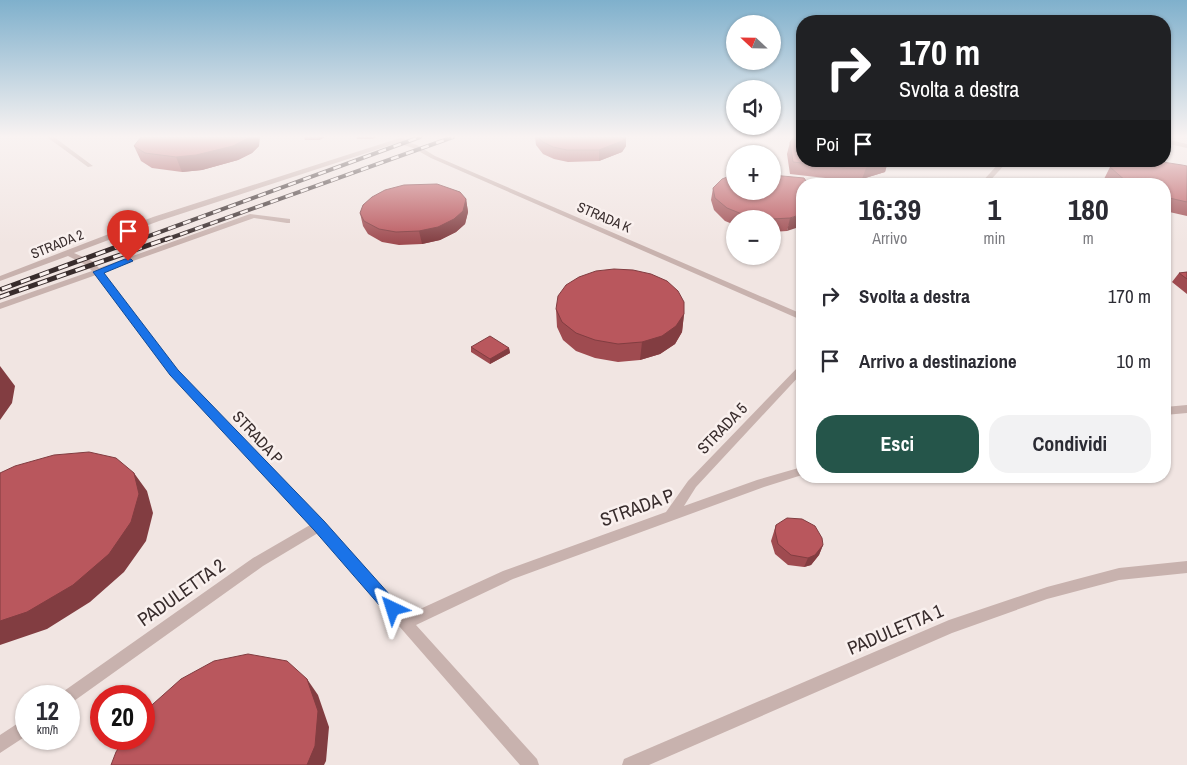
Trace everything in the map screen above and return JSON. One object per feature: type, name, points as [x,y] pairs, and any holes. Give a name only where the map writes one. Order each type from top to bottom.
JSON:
[{"type":"lane","name":"STRADA 2","points":[[0,279],[156,219],[298,173]]},
{"type":"lane","name":"STRADA K","points":[[469,173],[796,314]]},
{"type":"lane","points":[[0,306],[253,216],[287,221]]},
{"type":"lane","name":"STRADA P","points":[[68,253],[90,263],[174,372],[319,526],[531,765]]},
{"type":"lane","name":"STRADA 5","points":[[671,515],[692,484],[796,374]]},
{"type":"lane","points":[[1171,410],[1187,409]]},
{"type":"lane","name":"STRADA P","points":[[405,623],[508,575],[761,482],[796,473]]},
{"type":"lane","name":"PADULETTA 2","points":[[80,688],[258,562],[319,526]]},
{"type":"lane","name":"PADULETTA 1","points":[[630,765],[950,627],[1048,593],[1119,574],[1187,567]]},
{"type":"lane","points":[[0,745],[15,734]]},
{"type":"building","points":[[1116,173],[1187,173],[1187,202],[1171,198],[1171,178],[1122,178]]},
{"type":"building","points":[[781,176],[804,178],[796,178],[796,216],[790,218],[781,218],[781,210],[732,210],[715,198],[713,188],[726,177],[726,200],[781,200]]},
{"type":"building","points":[[437,184],[460,192],[466,199],[463,211],[454,219],[438,227],[419,231],[396,232],[379,229],[364,221],[360,213],[363,205],[372,197],[385,190],[404,185]]},
{"type":"building","points":[[614,269],[633,270],[651,274],[667,281],[678,291],[684,302],[684,314],[676,326],[662,336],[642,342],[618,344],[595,340],[576,333],[562,322],[556,309],[558,296],[566,285],[579,277],[596,271]]},
{"type":"building","points":[[1187,272],[1187,279],[1179,273]]},
{"type":"building","points":[[490,336],[509,348],[490,359],[471,347]]},
{"type":"building","points":[[89,452],[116,458],[134,473],[139,494],[131,522],[109,554],[73,585],[27,612],[0,621],[0,473],[15,466],[54,455]]},
{"type":"building","points":[[787,518],[802,519],[815,526],[822,538],[823,545],[815,555],[808,558],[791,555],[778,544],[775,531],[776,525]]},
{"type":"building","points":[[248,654],[287,661],[307,679],[318,711],[315,746],[307,765],[111,765],[117,750],[155,750],[155,702],[181,679],[214,661]]},
{"type":"railway","points":[[138,240],[322,173]]},
{"type":"railway","points":[[165,240],[353,173]]},
{"type":"railway","points":[[2,289],[141,238]]},
{"type":"railway","points":[[0,297],[169,238]]},
{"type":"route","points":[[128,261],[98,272],[174,372],[319,526],[393,609]]}]
